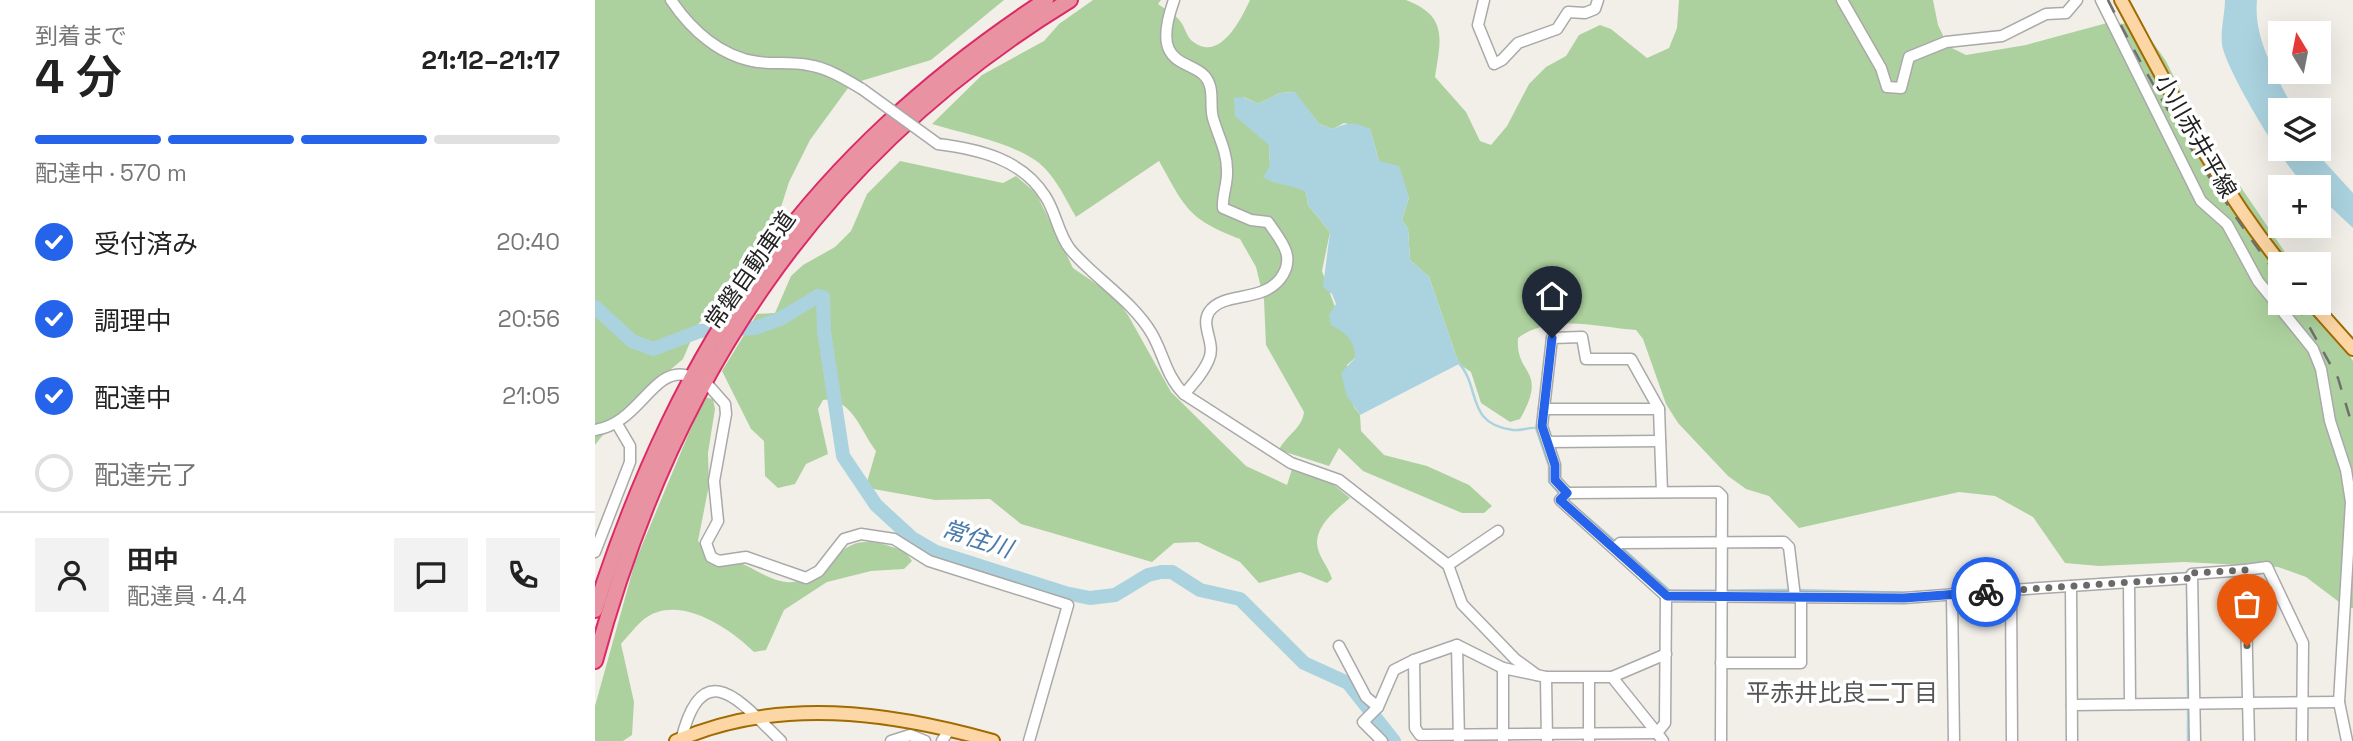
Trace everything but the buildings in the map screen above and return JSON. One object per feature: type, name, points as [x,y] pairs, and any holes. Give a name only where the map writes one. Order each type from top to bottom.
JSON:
[{"type":"highway","name":"常磐自動車道","points":[[595,610],[625,521],[649,461],[698,364],[745,286],[796,220],[852,157],[903,108],[988,39],[1046,0]]},
{"type":"highway","name":"常磐自動車道","points":[[595,661],[615,596],[655,487],[743,314],[816,216],[872,153],[916,112],[996,47],[1070,0]]},
{"type":"main road","name":"小川赤井平線","points":[[2123,5],[2170,97],[2246,221],[2271,252]]},
{"type":"main road","points":[[2323,315],[2353,349]]},
{"type":"main road","points":[[680,740],[759,719],[799,713],[856,713],[912,720],[946,735],[993,741]]},
{"type":"street","points":[[671,0],[709,42],[732,54],[755,62],[807,64],[834,72],[938,144],[971,149],[1004,160],[1029,176],[1046,196],[1068,246],[1124,300],[1151,333],[1171,381],[1184,394],[1291,463],[1339,480],[1447,565],[1462,604],[1515,659],[1542,676]]},
{"type":"street","points":[[1174,0],[1168,19],[1168,50],[1175,60],[1201,73],[1211,87],[1213,116],[1226,155],[1228,174],[1222,194],[1223,208],[1251,220],[1268,222],[1289,253],[1287,270],[1276,284],[1261,294],[1219,302],[1208,313],[1206,325],[1211,342],[1210,358],[1184,394]]},
{"type":"street","points":[[1484,0],[1478,25],[1494,64],[1502,60],[1518,43],[1556,29],[1568,12],[1585,13],[1595,9],[1598,0]]},
{"type":"street","points":[[1842,0],[1881,68],[1887,87],[1895,89],[1901,88],[1909,57],[1946,42],[2001,36],[2046,14],[2066,13],[2077,0]]},
{"type":"street","points":[[2101,0],[2201,201],[2227,224],[2258,281],[2286,317],[2308,339],[2321,369],[2330,421],[2346,470],[2351,502],[2339,702],[2347,741]]},
{"type":"street","points":[[2115,0],[2123,5]]},
{"type":"street","points":[[1564,495],[1555,480],[1555,465],[1542,426],[1552,338],[1583,337],[1586,359],[1631,359],[1659,409],[1662,492]]},
{"type":"street","points":[[595,430],[617,424],[665,377],[677,373],[685,375]]},
{"type":"street","points":[[707,384],[725,404],[726,414],[714,481],[718,521],[706,543],[711,557],[719,561],[746,557],[806,578],[819,571],[844,539],[861,534],[894,539],[929,561],[1067,605],[1029,741]]},
{"type":"street","points":[[1544,410],[1659,409]]},
{"type":"street","points":[[595,552],[630,462],[630,446],[617,424]]},
{"type":"street","points":[[1548,442],[1660,441]]},
{"type":"street","points":[[1660,737],[1665,723],[1667,596],[1617,545],[1560,500],[1564,495],[1718,492],[1722,496],[1721,741]]},
{"type":"street","points":[[1447,565],[1498,531]]},
{"type":"street","points":[[1617,545],[1784,542],[1789,547],[1797,593],[1801,663],[1721,663]]},
{"type":"street","points":[[2195,741],[2192,573],[2267,567],[2303,643],[2302,741]]},
{"type":"street","points":[[2245,570],[2249,741]]},
{"type":"street","points":[[1667,596],[1721,592],[1904,598],[2192,578]]},
{"type":"street","points":[[2129,582],[2130,704]]},
{"type":"street","points":[[2071,586],[2072,741]]},
{"type":"street","points":[[2011,590],[2013,741]]},
{"type":"street","points":[[1952,594],[1954,741]]},
{"type":"street","points":[[1382,741],[1363,722],[1376,709],[1394,670],[1457,645],[1503,668],[1542,676],[1612,677],[1665,654]]},
{"type":"street","points":[[1457,645],[1459,738]]},
{"type":"street","points":[[1339,646],[1366,697],[1376,709]]},
{"type":"street","points":[[1414,660],[1415,728],[1420,735],[1459,738],[1660,737]]},
{"type":"street","points":[[1503,668],[1503,737]]},
{"type":"street","points":[[1542,676],[1547,737]]},
{"type":"street","points":[[1612,677],[1660,737]]},
{"type":"street","points":[[1589,678],[1589,737]]},
{"type":"street","points":[[680,740],[692,706],[705,693],[716,691],[733,695],[781,741]]},
{"type":"street","points":[[2072,705],[2339,702]]},
{"type":"street","points":[[891,741],[910,735],[925,741]]},
{"type":"green space","points":[[595,0],[1004,0],[931,60],[851,84],[810,140],[789,182],[776,223],[697,326],[683,359],[620,413],[595,445]]},
{"type":"green space","points":[[1093,0],[1161,0],[1158,4],[1178,18],[1191,40],[1201,46],[1211,47],[1228,37],[1250,0],[1406,0],[1420,6],[1435,21],[1440,40],[1435,77],[1466,112],[1480,141],[1491,145],[1507,126],[1529,84],[1546,67],[1566,56],[1579,35],[1600,25],[1611,29],[1647,58],[1669,48],[1677,28],[1679,0],[1933,0],[1938,25],[1948,46],[1966,55],[2026,45],[2107,23],[2128,24],[2149,37],[2166,61],[2194,118],[2268,227],[2268,238],[2275,238],[2285,252],[2268,252],[2268,315],[2325,315],[2353,361],[2353,608],[2347,608],[2306,577],[2278,567],[2184,562],[2099,566],[2065,563],[2033,517],[1995,496],[1959,492],[1799,528],[1769,496],[1746,489],[1728,476],[1678,423],[1666,404],[1643,339],[1636,330],[1560,324],[1531,330],[1518,338],[1518,350],[1529,374],[1531,390],[1520,419],[1510,422],[1481,403],[1471,372],[1459,364],[1429,277],[1410,260],[1408,229],[1402,220],[1409,197],[1379,161],[1370,129],[1344,123],[1333,129],[1319,124],[1294,92],[1280,93],[1258,104],[1244,97],[1260,137],[1269,144],[1270,166],[1306,192],[1308,205],[1330,232],[1322,271],[1344,332],[1354,342],[1356,357],[1347,365],[1354,407],[1360,415],[1361,431],[1384,455],[1427,466],[1469,485],[1492,506],[1484,513],[1462,513],[1363,471],[1339,448],[1329,466],[1279,450],[1297,428],[1304,412],[1266,345],[1264,300],[1256,267],[1240,239],[1209,225],[1189,210],[1159,161],[1076,217],[1053,179],[1035,160],[998,143],[932,124],[982,75],[1044,41],[1059,24]]},
{"type":"green space","points":[[900,161],[1003,183],[1016,176],[1036,193],[1073,268],[1114,296],[1128,315],[1171,392],[1246,466],[1287,485],[1292,469],[1333,484],[1350,498],[1327,520],[1317,541],[1321,557],[1332,579],[1327,583],[1300,572],[1259,583],[1240,562],[1198,542],[1174,543],[1152,562],[1021,524],[990,499],[935,500],[868,488],[867,482],[876,451],[849,410],[833,401],[823,400],[818,409],[828,454],[806,464],[795,484],[778,488],[765,476],[764,441],[751,429],[722,371],[757,314],[775,313],[791,276],[803,265],[835,247],[851,231],[867,194]]},
{"type":"green space","points":[[704,397],[713,399],[715,409],[708,453],[709,485],[698,541],[711,558],[733,560],[770,578],[785,582],[807,579],[818,573],[845,549],[856,544],[869,542],[891,546],[904,552],[912,561],[904,569],[871,571],[827,582],[784,610],[766,650],[754,652],[731,633],[701,616],[686,611],[656,612],[643,620],[621,644],[634,702],[632,735],[623,741],[595,741],[595,706],[635,562]]},
{"type":"water","points":[[2225,0],[2257,0],[2259,29],[2268,57],[2268,84],[2281,84],[2288,98],[2268,98],[2268,135],[2228,62],[2223,49]]},
{"type":"water","points":[[1295,92],[1319,124],[1333,129],[1351,124],[1370,129],[1379,161],[1399,166],[1409,197],[1402,220],[1408,229],[1410,260],[1429,277],[1459,364],[1360,415],[1347,396],[1341,373],[1356,357],[1355,351],[1348,338],[1331,325],[1329,315],[1336,304],[1332,294],[1323,287],[1330,232],[1308,205],[1306,192],[1263,177],[1270,166],[1269,145],[1235,116],[1234,98],[1243,97],[1258,104],[1280,93]]},
{"type":"water","points":[[2324,161],[2353,193],[2353,228],[2331,207],[2331,175],[2296,175],[2286,162]]},
{"type":"waterway","name":"常住川","points":[[595,307],[632,341],[653,349],[700,331],[755,328],[780,319],[818,296],[823,297],[824,331],[843,456],[876,505],[912,538],[936,552],[1065,593],[1090,598],[1115,595],[1148,575],[1172,572],[1200,590],[1240,599],[1304,663],[1348,683],[1394,741]]},
{"type":"waterway","points":[[1457,361],[1465,371],[1480,412],[1487,420],[1513,430],[1536,428],[1549,466],[1549,482],[1560,494]]},
{"type":"waterway","points":[[1565,498],[1616,542]]},
{"type":"waterway","points":[[1621,547],[1670,591],[1790,590]]},
{"type":"waterway","points":[[2017,585],[2187,573]]},
{"type":"waterway","points":[[2187,582],[2188,696]]},
{"type":"waterway","points":[[1797,590],[1912,593]]},
{"type":"waterway","points":[[2188,709],[2188,741]]},
{"type":"railway","points":[[2108,0],[2188,143],[2268,262]]},
{"type":"railway","points":[[2303,315],[2338,378],[2353,428]]},
{"type":"way so far","points":[[1986,592],[2192,578],[2192,573],[2245,570],[2247,646]]},
{"type":"district","name":"平赤井比良二丁目","points":[[1842,693]]},
{"type":"route","points":[[1552,338],[1542,426],[1555,465],[1555,480],[1567,493],[1560,500],[1667,596],[1904,598],[1986,592]]}]
